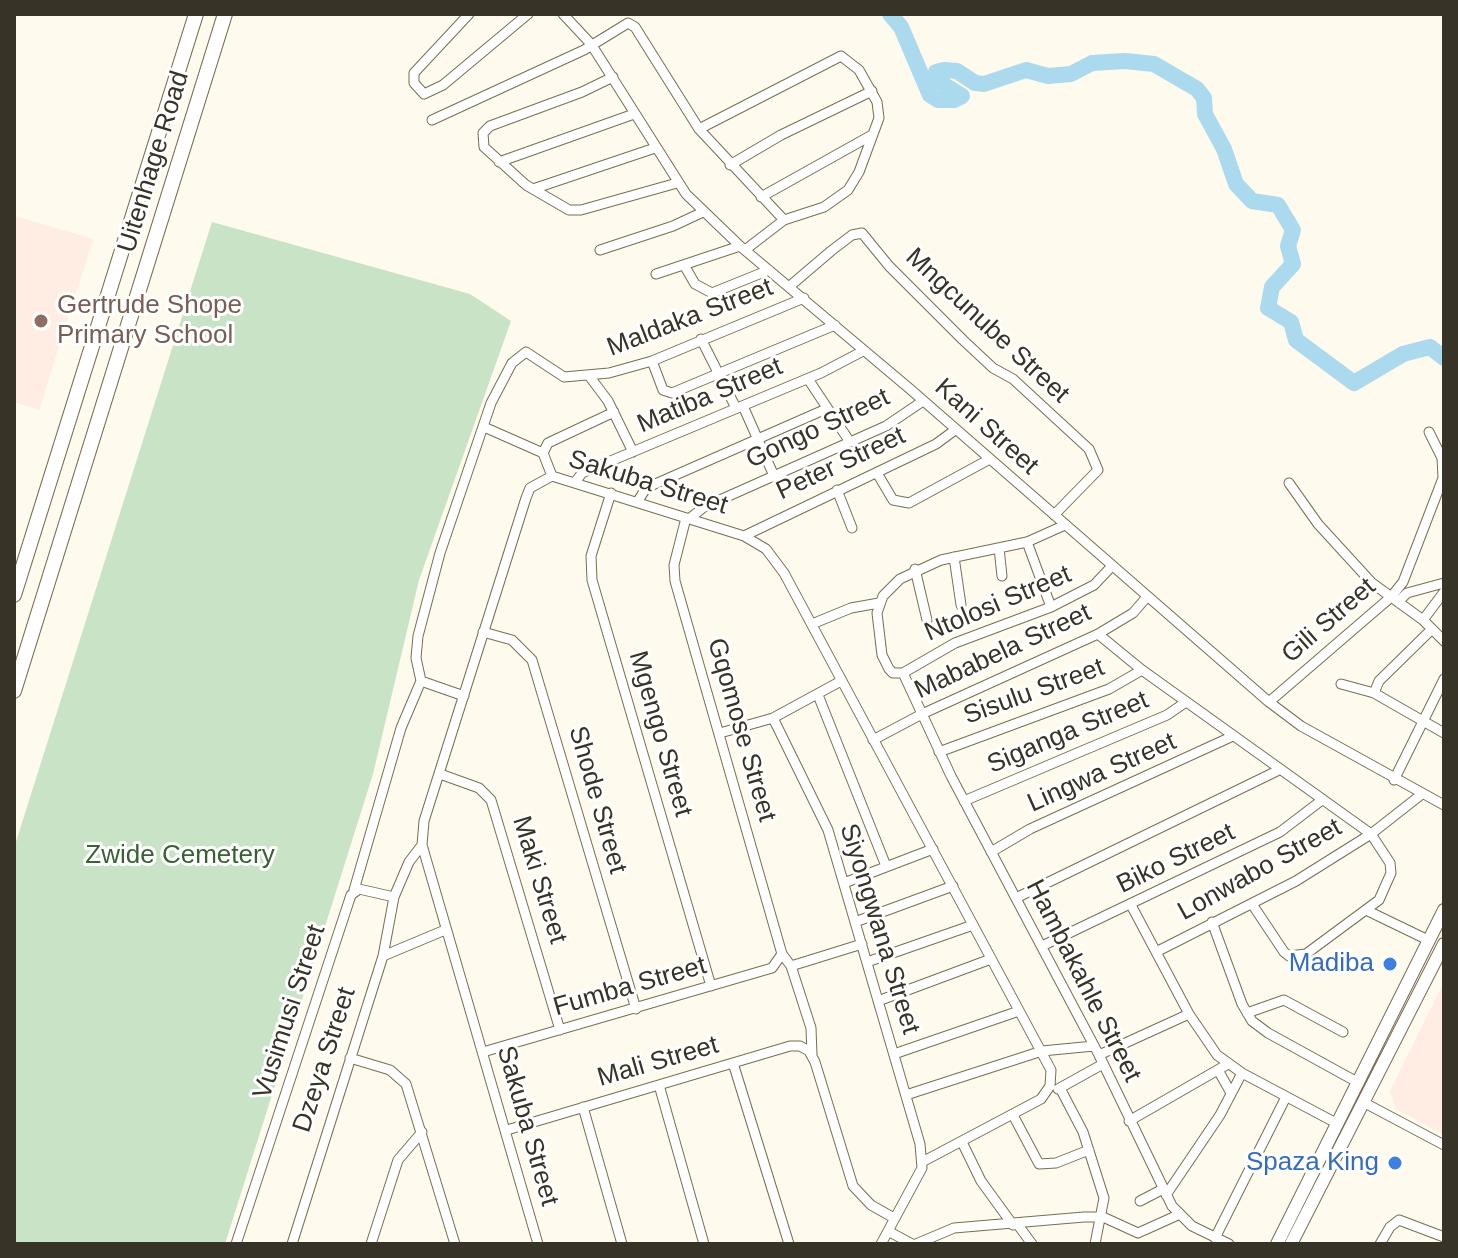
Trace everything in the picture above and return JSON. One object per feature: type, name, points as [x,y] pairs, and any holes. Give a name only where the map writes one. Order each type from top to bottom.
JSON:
[{"type":"main road","name":"Uitenhage Road","points":[[14,595],[196,14]]},
{"type":"main road","name":"Uitenhage Road","points":[[14,691],[225,14]]},
{"type":"main road","points":[[1277,1244],[1444,910]]},
{"type":"main road","points":[[1291,1244],[1444,944]]},
{"type":"street","points":[[469,14],[414,73],[414,83],[424,94],[436,90],[528,14]]},
{"type":"street","name":"Kani Street","points":[[563,14],[591,44],[677,183],[742,248],[804,298],[1269,702],[1301,726],[1444,805]]},
{"type":"street","points":[[432,120],[591,44],[621,25],[632,24],[699,129],[784,220]]},
{"type":"street","points":[[656,274],[742,248],[784,220],[824,207],[848,190],[859,172],[880,112],[859,70],[841,56],[699,129]]},
{"type":"street","points":[[613,77],[582,92],[501,120],[483,133],[484,147],[533,189],[574,211],[677,183]]},
{"type":"street","points":[[730,165],[781,135],[872,91]]},
{"type":"street","points":[[499,162],[634,114]]},
{"type":"street","points":[[761,197],[872,135]]},
{"type":"street","points":[[533,189],[655,148]]},
{"type":"street","points":[[600,250],[673,226],[703,212]]},
{"type":"street","name":"Mngcunube Street","points":[[790,286],[852,235],[862,233],[889,266],[963,340],[993,368],[1013,379],[1089,449],[1098,470],[1054,515]]},
{"type":"street","points":[[684,265],[695,284],[712,293],[769,270]]},
{"type":"street","name":"Maldaka Street","points":[[590,377],[652,361],[804,298]]},
{"type":"street","points":[[652,361],[663,390],[668,393],[719,375],[835,325]]},
{"type":"street","points":[[701,339],[719,375],[759,439],[774,476]]},
{"type":"street","name":"Matiba Street","points":[[576,481],[582,473],[808,379],[863,351]]},
{"type":"street","points":[[464,696],[421,681],[416,658],[418,636],[460,487],[496,390],[517,356],[526,352],[564,377],[590,377],[614,412],[633,452]]},
{"type":"street","points":[[808,379],[850,442]]},
{"type":"street","name":"Gongo Street","points":[[688,518],[704,507],[886,426],[923,401]]},
{"type":"street","points":[[638,501],[646,488],[826,409]]},
{"type":"street","points":[[543,453],[553,440],[614,412]]},
{"type":"street","points":[[484,427],[543,453],[552,476]]},
{"type":"street","name":"Peter Street","points":[[744,536],[936,444],[955,430]]},
{"type":"street","name":"Gili Street","points":[[1269,702],[1395,599],[1443,478],[1443,463],[1429,432]]},
{"type":"street","points":[[877,473],[893,500],[909,503],[988,460]]},
{"type":"street","name":"Sakuba Street","points":[[538,1244],[422,845],[424,821],[530,488],[552,476],[744,536],[766,549],[776,560],[1044,1056]]},
{"type":"street","points":[[1289,483],[1318,524],[1372,583],[1423,620],[1444,641]]},
{"type":"street","points":[[837,490],[852,528]]},
{"type":"street","name":"Mgengo Street","points":[[611,493],[591,556],[592,580],[711,986]]},
{"type":"street","name":"Gqomose Street","points":[[688,518],[674,565],[675,581],[782,954]]},
{"type":"street","points":[[900,674],[889,669],[882,655],[879,603],[890,588],[915,569],[954,557],[1027,542],[1065,525]]},
{"type":"street","points":[[1027,542],[1051,607]]},
{"type":"street","points":[[999,548],[1002,576]]},
{"type":"street","points":[[954,557],[961,605]]},
{"type":"street","name":"Ntolosi Street","points":[[900,674],[955,643],[1051,607],[1094,585],[1111,567]]},
{"type":"street","points":[[915,569],[927,620]]},
{"type":"street","points":[[1395,599],[1444,583]]},
{"type":"street","points":[[1423,620],[1444,592]]},
{"type":"street","name":"Mababela Street","points":[[873,740],[922,714],[1098,634],[1133,613],[1146,598]]},
{"type":"street","points":[[812,624],[851,608],[879,603]]},
{"type":"street","points":[[1374,693],[1379,681],[1431,630]]},
{"type":"street","name":"Shode Street","points":[[483,632],[512,640],[532,660],[636,1009]]},
{"type":"street","points":[[1098,634],[1142,670],[1371,834],[1390,863],[1391,873],[1379,900],[1306,954],[1289,956],[1277,945],[1252,904]]},
{"type":"street","name":"Sisulu Street","points":[[939,752],[1109,689],[1142,670]]},
{"type":"street","name":"Hambakahle Street","points":[[900,674],[1099,1055],[1164,1192],[1178,1215],[1229,1244]]},
{"type":"street","points":[[1394,780],[1444,679]]},
{"type":"street","name":"Vusimusi Street","points":[[236,1244],[354,890],[401,728],[421,681]]},
{"type":"street","points":[[720,733],[773,718],[841,681]]},
{"type":"street","points":[[1341,684],[1374,693],[1444,733]]},
{"type":"street","points":[[818,695],[886,866]]},
{"type":"street","name":"Siganga Street","points":[[964,801],[1167,715],[1186,702]]},
{"type":"street","name":"Siyongwana Street","points":[[773,718],[828,830],[924,1161]]},
{"type":"street","name":"Lingwa Street","points":[[991,852],[1030,829],[1233,736]]},
{"type":"street","points":[[1016,898],[1279,770]]},
{"type":"street","name":"Maki Street","points":[[440,774],[479,788],[491,800],[560,1030]]},
{"type":"street","name":"Lonwabo Street","points":[[1156,952],[1296,881],[1371,834],[1422,794]]},
{"type":"street","name":"Biko Street","points":[[1042,946],[1280,832],[1322,800]]},
{"type":"street","points":[[354,890],[394,897],[409,862],[422,845]]},
{"type":"street","points":[[844,883],[933,849]]},
{"type":"street","points":[[855,922],[953,886]]},
{"type":"street","name":"Dzeya Street","points":[[292,1244],[383,956],[394,897]]},
{"type":"street","points":[[1131,905],[1210,1047],[1242,1073],[1338,1124]]},
{"type":"street","points":[[1368,911],[1428,940]]},
{"type":"street","points":[[1212,922],[1247,1013],[1268,1033],[1359,1083]]},
{"type":"street","points":[[867,962],[973,925]]},
{"type":"street","points":[[383,956],[445,930]]},
{"type":"street","points":[[791,966],[862,944]]},
{"type":"street","points":[[782,954],[791,966],[811,1028],[814,1059],[848,1178],[863,1199],[894,1218]]},
{"type":"street","name":"Fumba Street","points":[[483,1052],[772,968],[782,954]]},
{"type":"street","points":[[878,1001],[991,959]]},
{"type":"street","points":[[1247,1013],[1284,1000],[1343,1032]]},
{"type":"street","points":[[894,1054],[1019,1011]]},
{"type":"street","points":[[881,1244],[924,1161],[1060,1088],[1099,1055],[1189,1014]]},
{"type":"street","name":"Mali Street","points":[[507,1130],[796,1045],[814,1059]]},
{"type":"street","points":[[906,1095],[1044,1056],[1099,1055]]},
{"type":"street","points":[[1041,1099],[1051,1081],[1044,1056]]},
{"type":"street","points":[[350,1058],[399,1076],[412,1098],[455,1244]]},
{"type":"street","points":[[733,1063],[789,1244]]},
{"type":"street","points":[[1129,1121],[1228,1064]]},
{"type":"street","points":[[1218,1070],[1231,1093]]},
{"type":"street","points":[[1140,1201],[1164,1192],[1215,1125],[1242,1073]]},
{"type":"street","points":[[659,1085],[704,1244]]},
{"type":"street","points":[[1060,1088],[1089,1150],[1104,1198],[1103,1217],[1095,1244]]},
{"type":"street","points":[[1215,1238],[1286,1097]]},
{"type":"street","points":[[1363,1102],[1444,1145]]},
{"type":"street","points":[[583,1107],[622,1244]]},
{"type":"street","points":[[1013,1115],[1039,1164],[1056,1163],[1089,1150]]},
{"type":"street","points":[[371,1244],[398,1160],[422,1132]]},
{"type":"street","points":[[962,1142],[981,1181],[1032,1244]]},
{"type":"street","points":[[888,1231],[914,1244],[954,1228],[1103,1217],[1138,1233],[1178,1215]]},
{"type":"street","points":[[1380,1244],[1390,1227],[1399,1220],[1444,1241]]},
{"type":"shaded area","name":"Gertrude Shope Primary School","points":[[14,216],[93,239],[39,410],[14,402]]},
{"type":"shaded area","points":[[1444,982],[1444,1135],[1396,1109],[1390,1091]]},
{"type":"green space","name":"Zwide Cemetery","points":[[212,222],[470,294],[511,321],[419,580],[373,774],[225,1244],[14,1244],[14,848]]},
{"type":"waterway","points":[[890,14],[901,27],[930,95],[938,100],[954,100],[962,96],[938,81],[936,72],[944,70],[957,71],[975,83],[984,84],[1026,70],[1048,76],[1071,74],[1092,63],[1125,61],[1154,64],[1197,89],[1204,98],[1205,114],[1224,149],[1236,184],[1252,201],[1278,205],[1293,230],[1288,246],[1293,264],[1272,287],[1268,308],[1291,322],[1296,340],[1354,383],[1403,354],[1430,347],[1444,358]]},
{"type":"place","name":"Gertrude Shope Primary School","points":[[41,321]]},
{"type":"place","name":"Madiba","points":[[1390,964]]},
{"type":"place","name":"Spaza King","points":[[1395,1163]]}]
